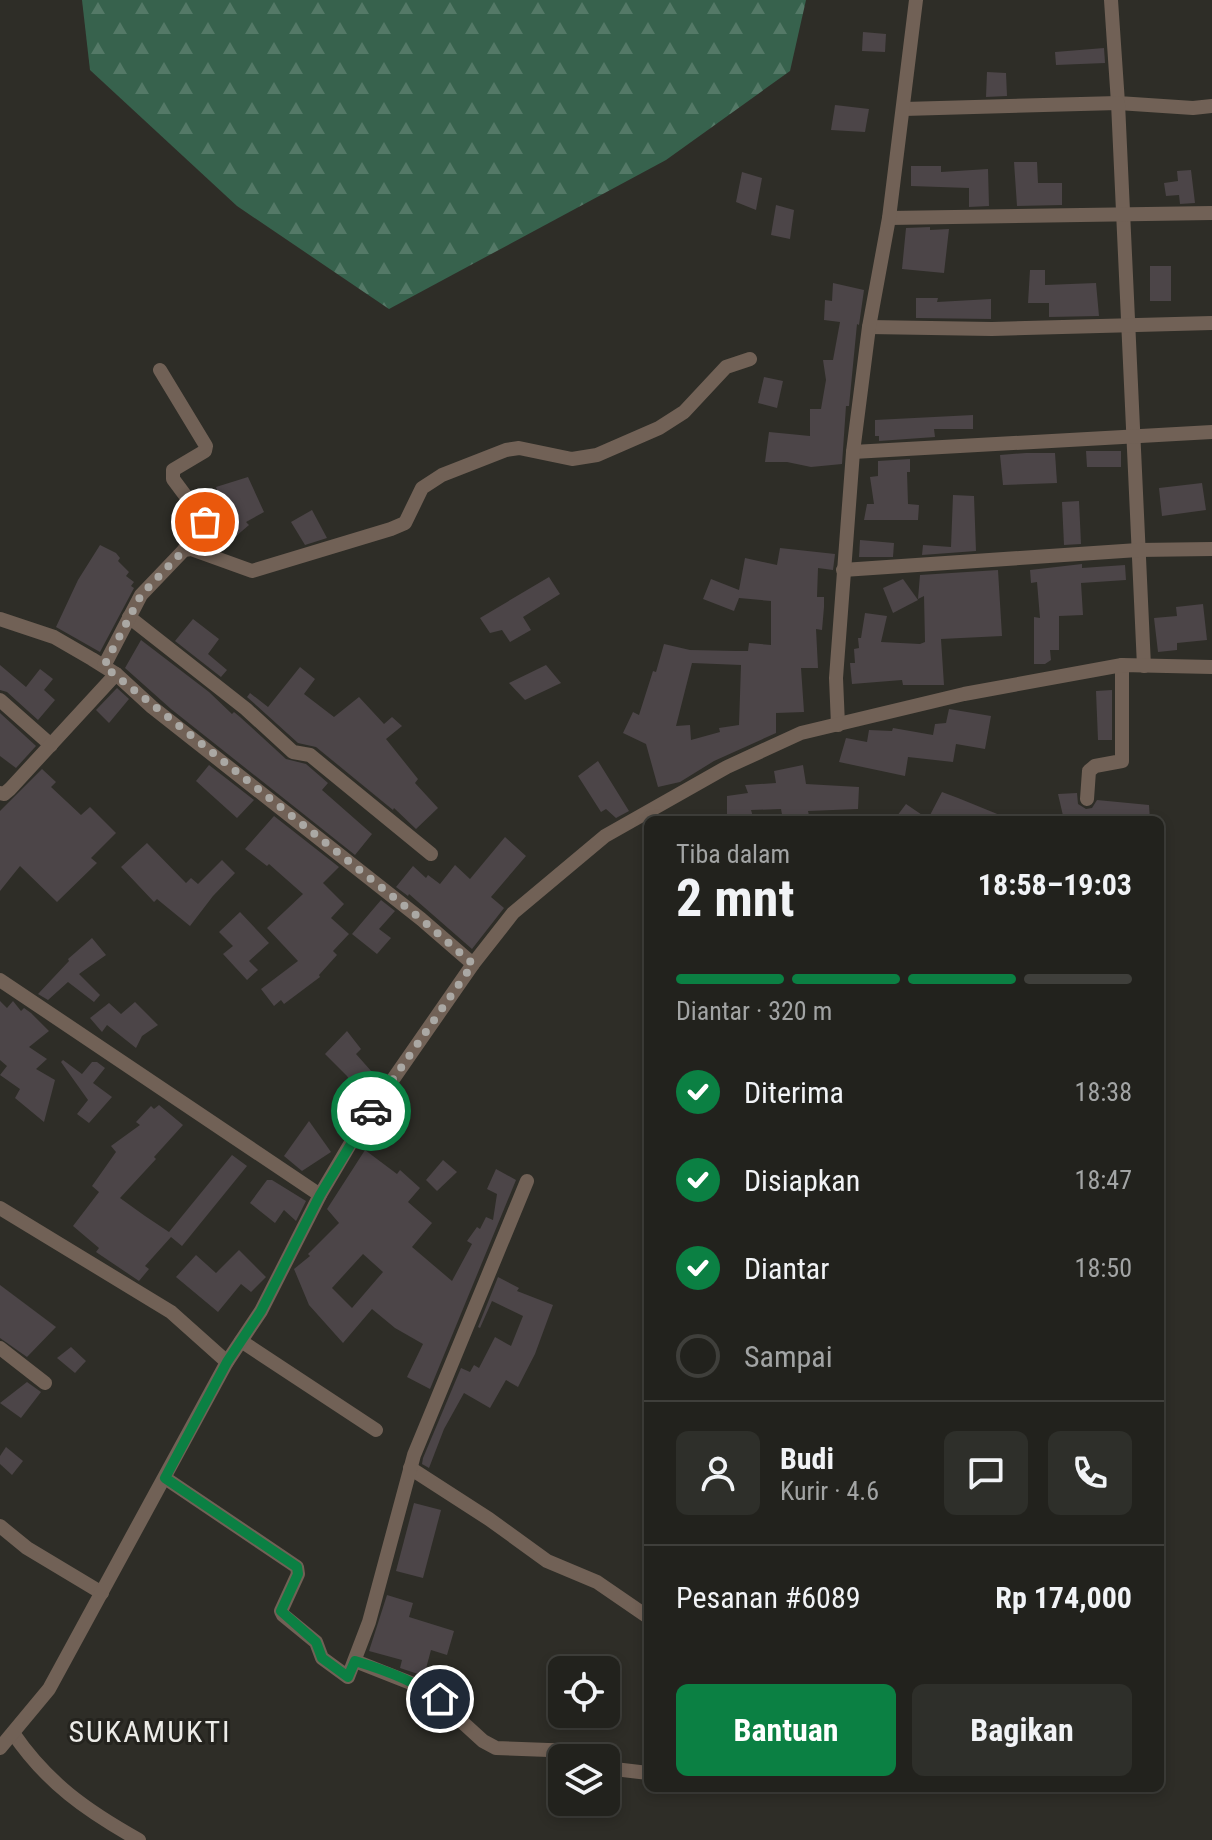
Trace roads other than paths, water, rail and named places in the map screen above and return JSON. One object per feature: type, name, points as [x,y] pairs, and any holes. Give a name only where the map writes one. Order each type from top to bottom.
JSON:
[{"type":"street","points":[[838,725],[836,678],[853,452],[869,327],[889,218],[916,0]]},
{"type":"street","points":[[1111,0],[1144,666]]},
{"type":"street","points":[[904,109],[1118,103],[1193,108],[1212,106]]},
{"type":"street","points":[[889,218],[1212,213]]},
{"type":"street","points":[[869,327],[992,329],[1212,323]]},
{"type":"street","points":[[184,550],[191,549],[252,571],[391,529],[405,523],[422,488],[442,475],[519,448],[572,459],[597,455],[659,428],[684,412],[726,367],[750,359]]},
{"type":"street","points":[[1,796],[51,745],[110,670],[129,617],[141,595],[184,550],[205,522],[173,479],[173,470],[205,451],[206,445],[160,370]]},
{"type":"street","points":[[853,452],[1212,432]]},
{"type":"street","points":[[843,570],[1138,550],[1212,549]]},
{"type":"street","points":[[129,617],[246,709],[293,752],[310,755],[431,854]]},
{"type":"street","points":[[0,619],[54,637],[110,670],[473,964]]},
{"type":"street","points":[[1087,799],[1091,768],[1122,761],[1122,665]]},
{"type":"street","points":[[0,1748],[49,1689],[227,1362],[261,1311],[320,1195],[362,1124],[473,964],[513,913],[605,836],[672,796],[801,733],[964,694],[1122,665],[1212,667]]},
{"type":"street","points":[[0,700],[51,745]]},
{"type":"street","points":[[0,980],[320,1195]]},
{"type":"street","points":[[165,1478],[297,1567],[298,1574],[281,1611],[316,1642],[322,1658],[348,1677],[369,1622],[410,1468],[471,1311],[527,1181]]},
{"type":"street","points":[[0,1208],[171,1312],[227,1362]]},
{"type":"street","points":[[241,1341],[376,1430]]},
{"type":"street","points":[[0,1348],[45,1383]]},
{"type":"street","points":[[410,1468],[547,1561],[597,1582],[644,1614]]},
{"type":"street","points":[[0,1526],[27,1548],[102,1593]]},
{"type":"street","points":[[355,1661],[426,1689],[483,1741],[496,1748],[548,1750]]},
{"type":"street","points":[[13,1733],[56,1786],[108,1823],[139,1840]]},
{"type":"street","points":[[620,1770],[644,1773]]},
{"type":"district","name":"SUKAMUKTI","points":[[150,1732]]}]
